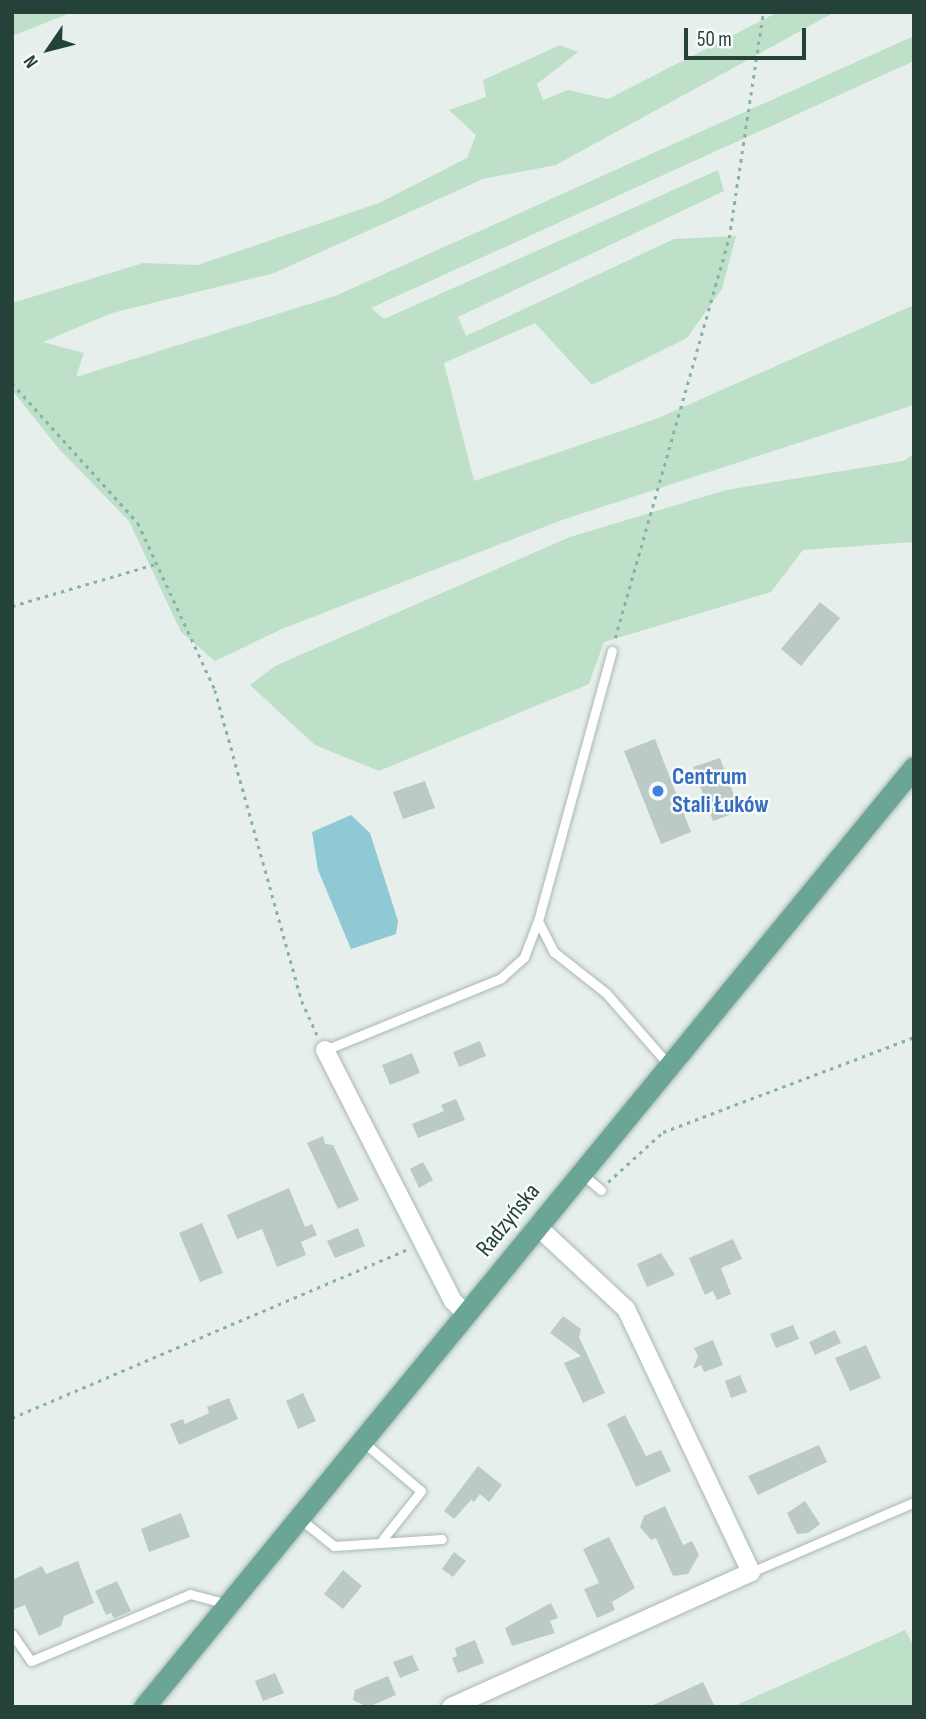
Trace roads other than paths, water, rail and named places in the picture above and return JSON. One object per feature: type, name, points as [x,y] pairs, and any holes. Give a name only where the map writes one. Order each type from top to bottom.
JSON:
[{"type":"main road","name":"Radzyńska","points":[[144,1707],[914,767]]},
{"type":"street","points":[[324,1050],[453,1301],[466,1314]]},
{"type":"street","points":[[451,1707],[751,1572],[626,1309],[537,1226]]},
{"type":"lane","points":[[324,1050],[360,1032],[501,978],[524,957],[538,921],[612,650]]},
{"type":"lane","points":[[538,921],[555,952],[607,993],[670,1065]]},
{"type":"lane","points":[[581,1172],[601,1190]]},
{"type":"lane","points":[[362,1441],[421,1491],[383,1539]]},
{"type":"lane","points":[[751,1572],[914,1502]]},
{"type":"lane","points":[[299,1518],[334,1546],[383,1539],[442,1539]]},
{"type":"lane","points":[[12,1634],[31,1661],[190,1594],[229,1604]]},
{"type":"water","points":[[351,815],[370,833],[398,921],[396,934],[351,949],[318,870],[312,832]]},
{"type":"place","name":"Centrum Stali Łuków","points":[[658,791]]}]
